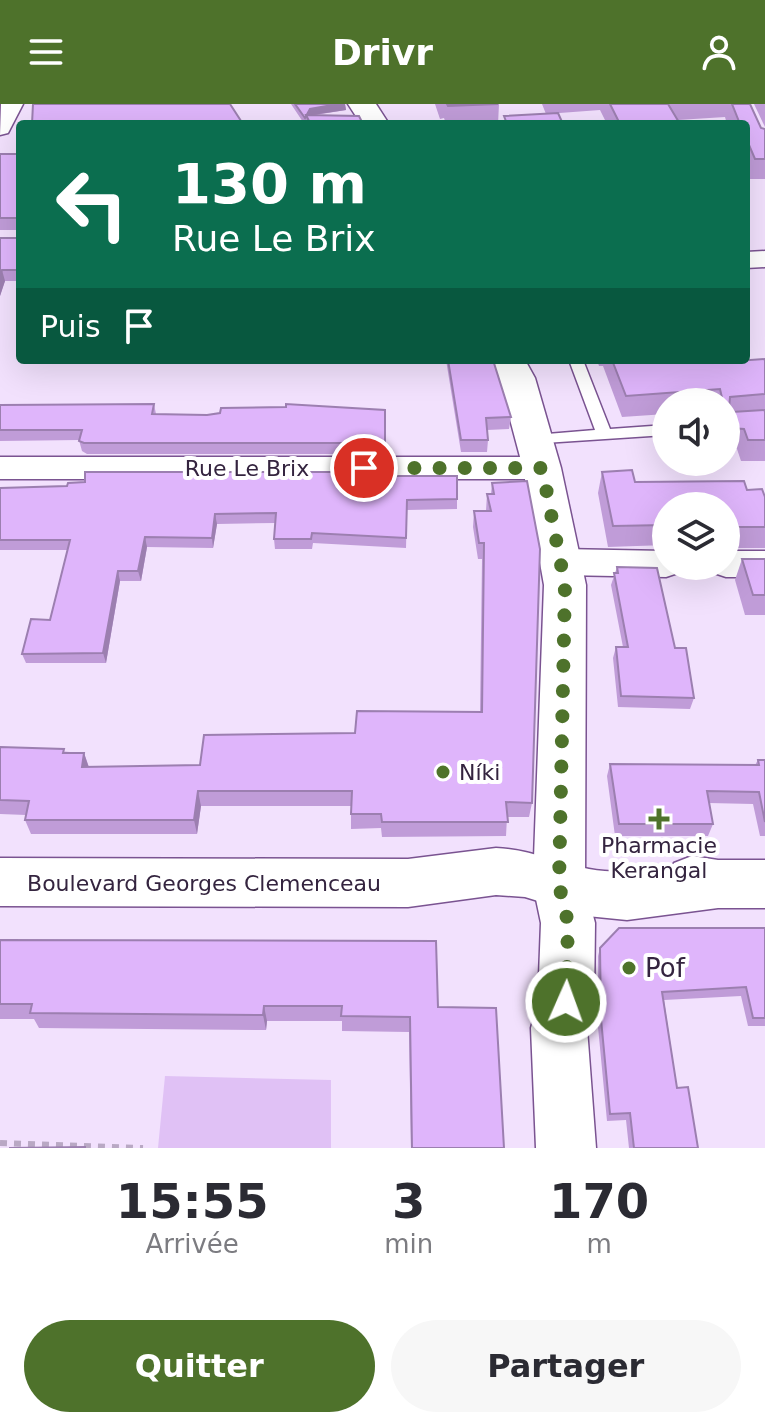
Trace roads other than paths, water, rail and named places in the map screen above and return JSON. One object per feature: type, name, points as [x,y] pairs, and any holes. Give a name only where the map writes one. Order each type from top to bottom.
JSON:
[{"type":"street","points":[[0,128],[12,104]]},
{"type":"street","points":[[509,364],[517,378],[538,454],[565,585],[559,885],[543,922],[541,978],[559,1028],[566,1148]]},
{"type":"street","name":"Rue Le Brix","points":[[0,468],[538,454]]},
{"type":"street","points":[[562,562],[652,564]]},
{"type":"street","points":[[740,564],[765,564]]},
{"type":"street","name":"Boulevard Georges Clemenceau","points":[[0,882],[408,883],[470,895],[523,895],[559,885],[595,894],[620,894],[669,893],[742,884]]},
{"type":"lane","points":[[577,364],[604,435]]},
{"type":"lane","points":[[538,454],[604,435],[652,431]]},
{"type":"place","name":"Níki","points":[[443,772]]},
{"type":"place","name":"Pharmacie Kerangal","points":[[659,819]]},
{"type":"place","name":"Pof","points":[[629,968]]}]
